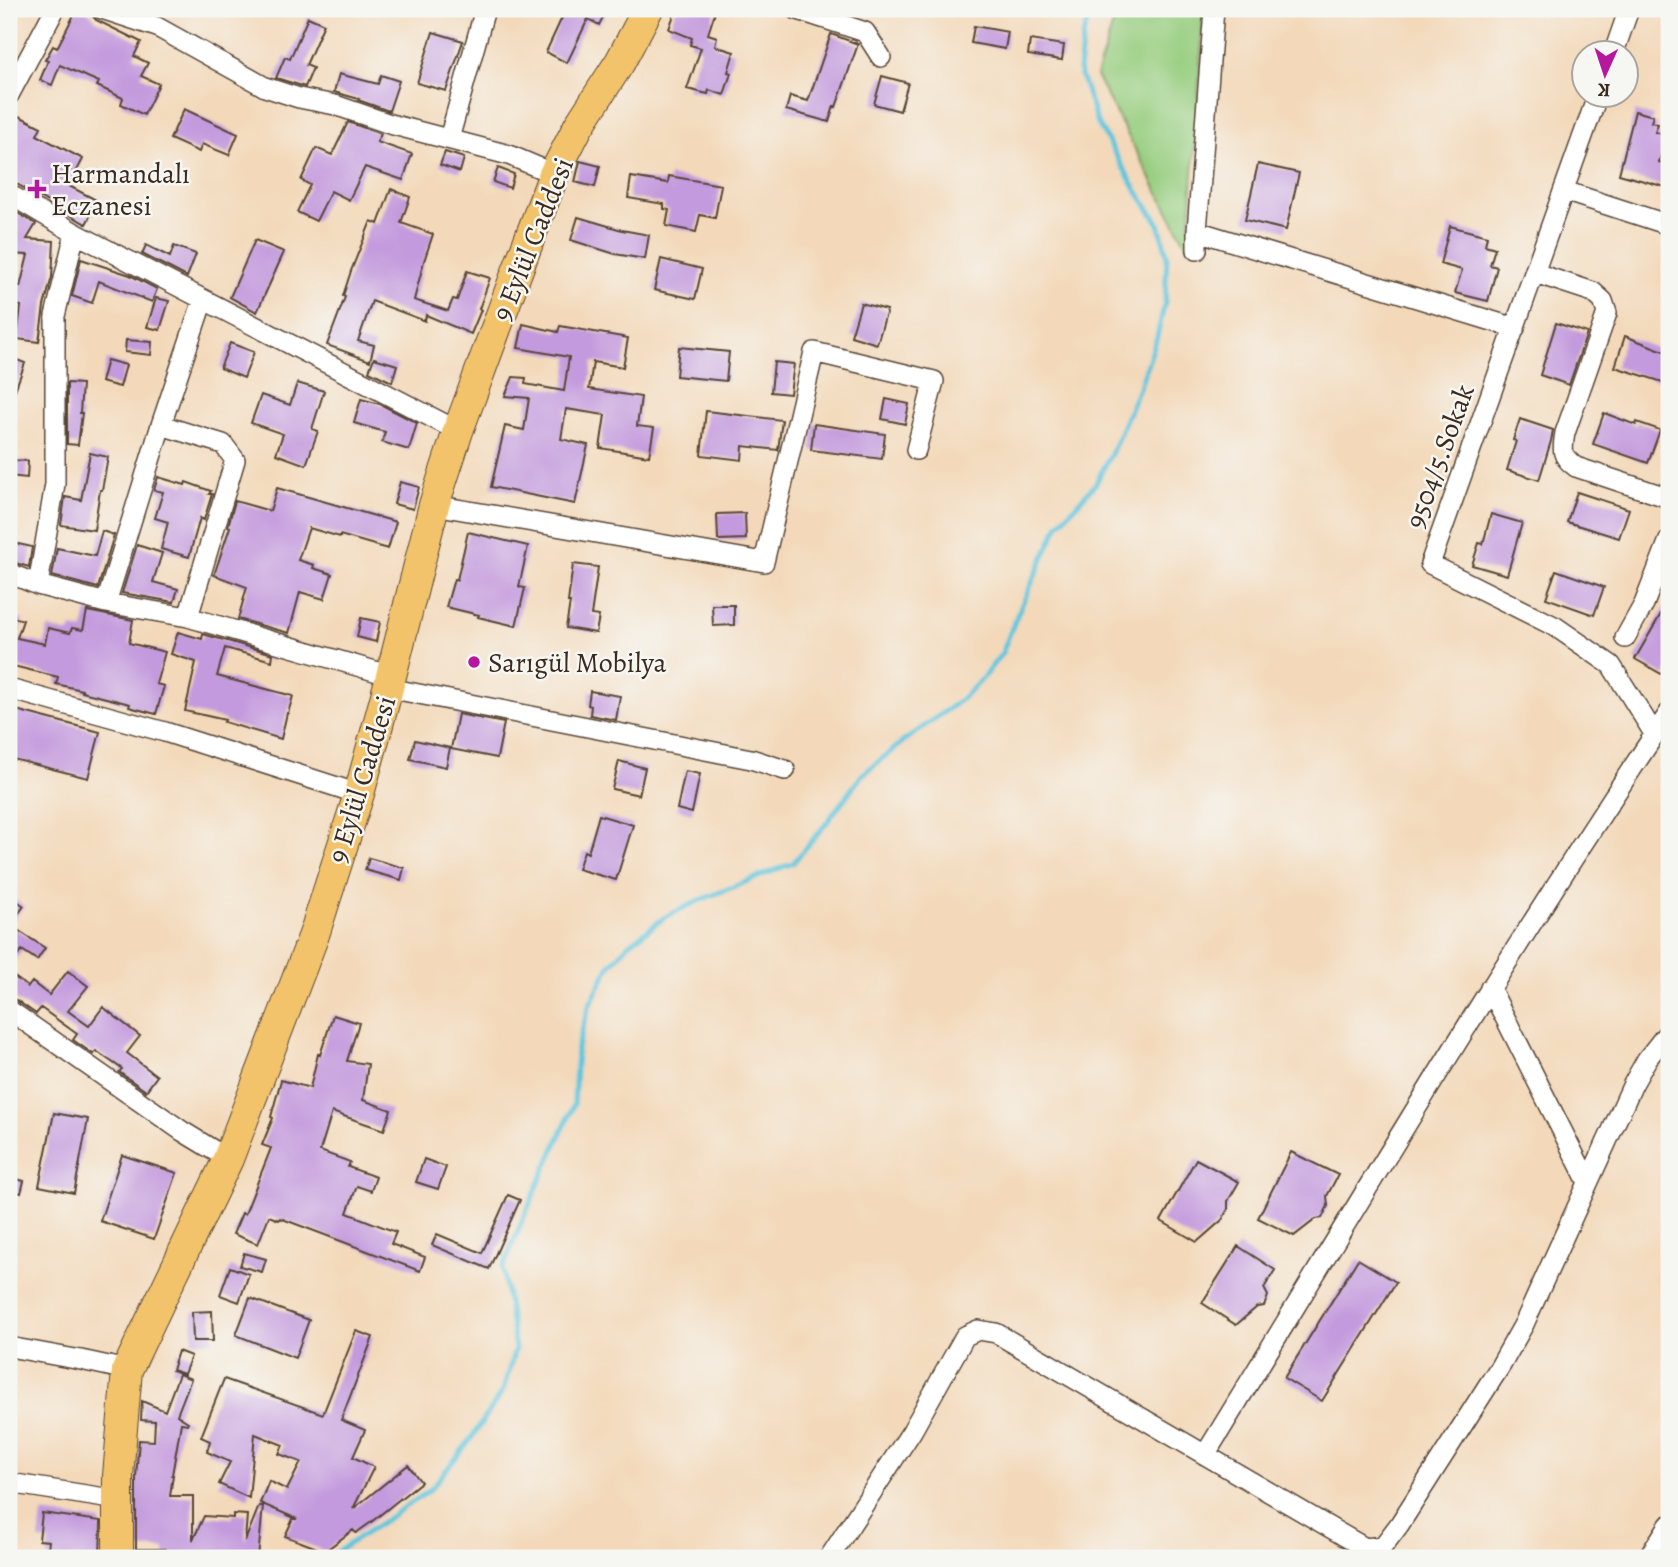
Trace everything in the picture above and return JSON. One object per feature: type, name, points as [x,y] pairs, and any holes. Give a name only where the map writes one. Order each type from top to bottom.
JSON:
[{"type":"main road","name":"9 Eylül Caddesi","points":[[118,1558],[118,1476],[127,1370],[228,1159],[313,935],[359,794],[434,505],[458,431],[554,174],[578,127],[620,62],[648,9]]},
{"type":"street","points":[[9,92],[55,9]]},
{"type":"street","points":[[102,9],[157,27],[265,87],[509,155],[554,174]]},
{"type":"street","points":[[449,139],[485,9]]},
{"type":"street","points":[[795,9],[865,32],[881,57]]},
{"type":"street","points":[[1214,9],[1197,240],[1515,328]]},
{"type":"street","points":[[1619,38],[1629,9]]},
{"type":"street","name":"9504/5.Sokak","points":[[1593,108],[1430,564],[1556,627],[1611,665],[1655,735]]},
{"type":"street","points":[[1564,191],[1669,225]]},
{"type":"street","points":[[9,194],[75,233],[458,431]]},
{"type":"street","points":[[38,585],[55,484],[55,316],[75,233]]},
{"type":"street","points":[[1535,273],[1592,292],[1602,301],[1606,313],[1564,433],[1562,446],[1566,460],[1576,467],[1666,497],[1669,501]]},
{"type":"street","points":[[106,603],[203,300]]},
{"type":"street","points":[[434,505],[764,562],[814,352],[934,381],[916,450]]},
{"type":"street","points":[[161,425],[223,444],[235,460],[188,617]]},
{"type":"street","points":[[1625,638],[1644,604],[1669,540]]},
{"type":"street","points":[[10,577],[106,603],[188,617],[390,682],[751,759],[785,770]]},
{"type":"street","points":[[9,689],[164,732],[359,794]]},
{"type":"street","points":[[1205,1455],[1490,988],[1669,713]]},
{"type":"street","points":[[1490,988],[1588,1182]]},
{"type":"street","points":[[9,1010],[182,1131],[228,1159]]},
{"type":"street","points":[[829,1558],[912,1431],[965,1336],[978,1330],[996,1333],[1365,1548],[1383,1546],[1501,1365],[1524,1324],[1633,1084],[1647,1059],[1669,1031]]},
{"type":"street","points":[[9,1347],[127,1370]]},
{"type":"street","points":[[9,1483],[118,1500]]},
{"type":"street","points":[[1648,1558],[1669,1525]]},
{"type":"green space","points":[[1118,9],[1204,9],[1188,248],[1096,76]]},
{"type":"building","points":[[77,9],[83,9],[96,20],[141,42],[134,56],[148,63],[141,76],[159,84],[144,115],[121,104],[123,98],[97,86],[99,82],[60,65],[52,85],[40,80],[48,61],[45,60],[53,46],[57,48]]},
{"type":"building","points":[[566,9],[607,9],[599,25],[588,19],[567,63],[546,52]]},
{"type":"building","points":[[676,9],[716,9],[708,34],[717,37],[715,46],[734,52],[724,95],[709,90],[708,94],[687,89],[701,48],[690,45],[692,38],[669,29]]},
{"type":"building","points":[[308,17],[324,24],[306,65],[313,68],[305,87],[276,78],[285,57],[290,59]]},
{"type":"building","points":[[974,26],[1008,32],[1005,49],[971,43]]},
{"type":"building","points":[[433,32],[463,41],[446,91],[417,83]]},
{"type":"building","points":[[831,34],[858,44],[829,122],[786,110],[790,96],[808,101]]},
{"type":"building","points":[[1030,40],[1064,45],[1062,60],[1028,55]]},
{"type":"building","points":[[339,74],[378,84],[381,75],[399,81],[389,111],[334,92]]},
{"type":"building","points":[[882,76],[908,83],[900,111],[874,104]]},
{"type":"building","points":[[184,109],[238,134],[229,155],[202,144],[199,152],[170,139]]},
{"type":"building","points":[[1635,111],[1653,116],[1651,122],[1658,124],[1655,132],[1666,135],[1659,162],[1669,165],[1669,188],[1619,174]]},
{"type":"building","points":[[19,116],[41,127],[37,135],[83,159],[69,186],[98,201],[86,224],[9,182],[9,138]]},
{"type":"building","points":[[348,122],[381,134],[377,142],[412,154],[403,180],[365,167],[349,200],[331,191],[316,221],[297,212],[310,185],[301,180],[316,148],[332,155]]},
{"type":"building","points":[[445,152],[464,158],[460,172],[440,165]]},
{"type":"building","points":[[580,161],[600,166],[595,187],[575,182]]},
{"type":"building","points":[[1258,164],[1299,173],[1286,230],[1245,220]]},
{"type":"building","points":[[498,168],[514,174],[510,188],[493,182]]},
{"type":"building","points":[[669,176],[721,185],[715,218],[700,215],[696,232],[666,226],[669,210],[664,209],[664,204],[628,198],[631,177],[668,183]]},
{"type":"building","points":[[391,189],[410,197],[401,223],[433,234],[414,300],[448,311],[453,299],[457,300],[467,271],[490,278],[471,334],[426,315],[425,321],[372,301],[358,341],[374,345],[370,361],[327,345],[345,297],[343,296],[351,271],[371,221],[378,224]]},
{"type":"building","points":[[9,208],[36,224],[27,239],[54,241],[52,277],[44,306],[39,342],[17,339],[21,306],[9,303],[9,284],[20,287],[28,255],[9,254]]},
{"type":"building","points":[[578,217],[649,235],[645,259],[615,254],[571,240]]},
{"type":"building","points":[[1450,226],[1487,236],[1485,245],[1495,248],[1490,265],[1497,267],[1488,301],[1455,293],[1462,270],[1440,264]]},
{"type":"building","points":[[255,240],[284,252],[257,312],[230,297]]},
{"type":"building","points":[[146,245],[170,257],[174,246],[196,254],[187,277],[142,254]]},
{"type":"building","points":[[81,259],[130,275],[157,289],[152,302],[99,281],[92,303],[72,296]]},
{"type":"building","points":[[661,259],[702,269],[695,299],[654,290]]},
{"type":"building","points":[[156,298],[169,301],[160,330],[147,327]]},
{"type":"building","points":[[861,303],[887,310],[877,344],[851,336]]},
{"type":"building","points":[[1556,323],[1587,333],[1569,385],[1540,375]]},
{"type":"building","points":[[523,324],[558,332],[560,326],[628,338],[623,367],[593,362],[589,389],[641,397],[637,426],[654,428],[649,456],[600,448],[605,415],[566,409],[561,439],[588,445],[575,504],[491,487],[505,426],[524,430],[529,398],[505,396],[513,377],[526,378],[525,384],[564,391],[569,357],[518,348]]},
{"type":"building","points":[[1625,336],[1669,353],[1669,384],[1615,367]]},
{"type":"building","points":[[126,340],[152,342],[151,355],[125,352]]},
{"type":"building","points":[[230,343],[254,352],[244,378],[220,368]]},
{"type":"building","points":[[679,347],[729,352],[726,381],[676,376]]},
{"type":"building","points":[[9,357],[25,363],[10,404],[9,404]]},
{"type":"building","points":[[374,358],[397,365],[392,382],[369,371]]},
{"type":"building","points":[[107,360],[126,365],[120,387],[101,382]]},
{"type":"building","points":[[774,362],[794,364],[790,394],[771,392]]},
{"type":"building","points":[[67,383],[82,384],[78,445],[67,444]]},
{"type":"building","points":[[297,383],[324,391],[312,429],[318,431],[306,465],[276,454],[283,434],[251,423],[261,395],[290,405]]},
{"type":"building","points":[[361,399],[380,404],[417,423],[409,450],[382,442],[385,432],[354,423]]},
{"type":"building","points":[[886,399],[909,404],[905,424],[882,419]]},
{"type":"building","points":[[706,411],[782,420],[778,450],[743,446],[742,460],[701,455]]},
{"type":"building","points":[[1604,413],[1636,425],[1637,422],[1660,430],[1648,463],[1593,444]]},
{"type":"building","points":[[1520,419],[1553,430],[1539,480],[1507,470]]},
{"type":"building","points":[[814,424],[885,434],[882,459],[811,450]]},
{"type":"building","points":[[90,453],[108,457],[94,530],[61,525],[65,497],[81,500]]},
{"type":"building","points":[[9,460],[28,461],[27,478],[9,476]]},
{"type":"building","points":[[158,477],[185,485],[186,482],[211,491],[204,520],[200,518],[189,557],[161,549],[168,522],[155,518],[163,492],[154,490]]},
{"type":"building","points":[[400,482],[419,487],[413,509],[394,504]]},
{"type":"building","points":[[277,488],[396,522],[388,549],[309,528],[298,560],[332,574],[324,599],[300,592],[289,633],[238,619],[247,587],[214,575],[230,527],[228,526],[235,501],[270,511]]},
{"type":"building","points":[[1577,492],[1629,509],[1619,538],[1567,522]]},
{"type":"building","points":[[745,513],[746,539],[718,540],[717,514]]},
{"type":"building","points":[[1491,514],[1522,523],[1507,575],[1472,565],[1479,543],[1483,544]]},
{"type":"building","points":[[102,531],[114,535],[98,588],[52,576],[57,548],[95,556]]},
{"type":"building","points":[[468,532],[528,546],[519,587],[525,588],[516,626],[446,607],[454,579],[457,580]]},
{"type":"building","points":[[9,542],[32,547],[29,567],[9,561]]},
{"type":"building","points":[[137,545],[162,553],[153,582],[178,589],[174,602],[122,593]]},
{"type":"building","points":[[573,564],[598,567],[591,615],[599,616],[596,633],[566,628]]},
{"type":"building","points":[[1556,570],[1604,587],[1594,615],[1546,598]]},
{"type":"building","points":[[1669,600],[1669,668],[1665,676],[1635,659]]},
{"type":"building","points":[[712,605],[734,605],[734,625],[713,626]]},
{"type":"building","points":[[87,611],[133,620],[129,643],[165,652],[156,684],[164,686],[156,714],[129,707],[130,704],[56,684],[58,677],[9,665],[9,616],[23,620],[17,638],[45,644],[48,628],[70,633],[72,628],[83,630]]},
{"type":"building","points":[[361,618],[380,622],[376,642],[357,637]]},
{"type":"building","points":[[178,632],[202,639],[203,634],[273,654],[272,661],[225,648],[217,676],[293,696],[281,739],[224,722],[225,720],[185,711],[196,662],[171,654]]},
{"type":"building","points":[[590,691],[620,696],[616,720],[590,715]]},
{"type":"building","points":[[12,709],[100,732],[88,778],[9,758],[9,721]]},
{"type":"building","points":[[458,714],[504,723],[497,758],[451,749]]},
{"type":"building","points":[[415,740],[450,748],[446,767],[410,759]]},
{"type":"building","points":[[619,761],[645,768],[639,795],[612,789]]},
{"type":"building","points":[[685,771],[700,774],[692,813],[677,809]]},
{"type":"building","points":[[599,815],[633,825],[616,880],[578,869],[584,851],[588,853]]},
{"type":"building","points":[[369,858],[404,868],[401,880],[365,870]]},
{"type":"building","points":[[9,895],[24,906],[10,925],[45,948],[37,960],[22,950],[9,968]]},
{"type":"building","points":[[68,971],[88,986],[68,1011],[89,1026],[103,1007],[140,1036],[127,1053],[157,1076],[146,1091],[119,1072],[122,1069],[96,1051],[93,1054],[73,1040],[77,1034],[41,1008],[36,1014],[9,998],[9,973],[28,987],[32,982],[49,995]]},
{"type":"building","points":[[333,1015],[359,1023],[347,1061],[368,1064],[363,1100],[391,1110],[384,1130],[332,1112],[320,1151],[350,1162],[348,1167],[376,1177],[371,1191],[357,1186],[347,1213],[396,1232],[391,1244],[425,1257],[420,1271],[280,1218],[279,1220],[269,1216],[258,1244],[233,1234],[242,1213],[245,1214],[271,1148],[262,1145],[273,1118],[271,1117],[281,1080],[310,1088],[318,1054],[320,1055]]},
{"type":"building","points":[[54,1113],[88,1119],[74,1193],[39,1186]]},
{"type":"building","points":[[1291,1152],[1338,1175],[1327,1196],[1328,1206],[1322,1218],[1316,1219],[1294,1236],[1258,1218]]},
{"type":"building","points":[[122,1155],[177,1173],[154,1239],[100,1221]]},
{"type":"building","points":[[424,1159],[446,1167],[438,1189],[416,1182]]},
{"type":"building","points":[[1196,1159],[1239,1182],[1228,1201],[1228,1209],[1222,1220],[1197,1242],[1161,1221]]},
{"type":"building","points":[[9,1177],[24,1181],[21,1193],[9,1190]]},
{"type":"building","points":[[508,1195],[520,1200],[489,1269],[432,1245],[437,1234],[482,1253]]},
{"type":"building","points":[[1238,1246],[1275,1270],[1264,1288],[1268,1296],[1264,1306],[1257,1307],[1236,1325],[1202,1303]]},
{"type":"building","points":[[244,1253],[266,1259],[262,1272],[240,1266]]},
{"type":"building","points":[[1358,1259],[1396,1282],[1322,1401],[1284,1378]]},
{"type":"building","points":[[230,1267],[249,1274],[239,1302],[220,1295]]},
{"type":"building","points":[[250,1298],[309,1320],[295,1358],[236,1335]]},
{"type":"building","points":[[212,1311],[213,1341],[193,1341],[192,1312]]},
{"type":"building","points":[[356,1331],[373,1337],[341,1420],[365,1430],[353,1457],[374,1467],[353,1509],[408,1465],[421,1482],[370,1523],[356,1533],[353,1530],[325,1551],[285,1536],[293,1519],[297,1519],[260,1503],[269,1481],[287,1490],[301,1462],[279,1454],[283,1445],[255,1434],[249,1498],[219,1484],[230,1462],[207,1452],[210,1441],[201,1437],[224,1379],[323,1414]]},
{"type":"building","points":[[178,1351],[191,1356],[184,1374],[172,1370]]},
{"type":"building","points":[[179,1374],[191,1379],[177,1415],[188,1422],[181,1423],[170,1496],[193,1496],[193,1540],[204,1516],[233,1518],[233,1514],[247,1515],[245,1541],[259,1506],[263,1506],[258,1558],[165,1558],[165,1549],[136,1549],[139,1440],[154,1441],[155,1421],[141,1420],[142,1401],[165,1411]]},
{"type":"building","points":[[42,1513],[101,1521],[100,1558],[47,1558],[49,1541],[39,1540]]},
{"type":"waterway","points":[[328,1558],[429,1491],[468,1443],[503,1391],[515,1349],[503,1268],[574,1104],[577,1048],[589,1006],[609,967],[628,945],[665,917],[793,863],[862,775],[959,701],[982,679],[1002,653],[1059,524],[1096,483],[1111,454],[1140,386],[1157,337],[1165,302],[1167,255],[1159,224],[1097,122],[1079,70],[1083,36],[1091,9]]},
{"type":"place","name":"Harmandalı Eczanesi","points":[[37,189]]},
{"type":"place","name":"Sarıgül Mobilya","points":[[474,662]]}]
